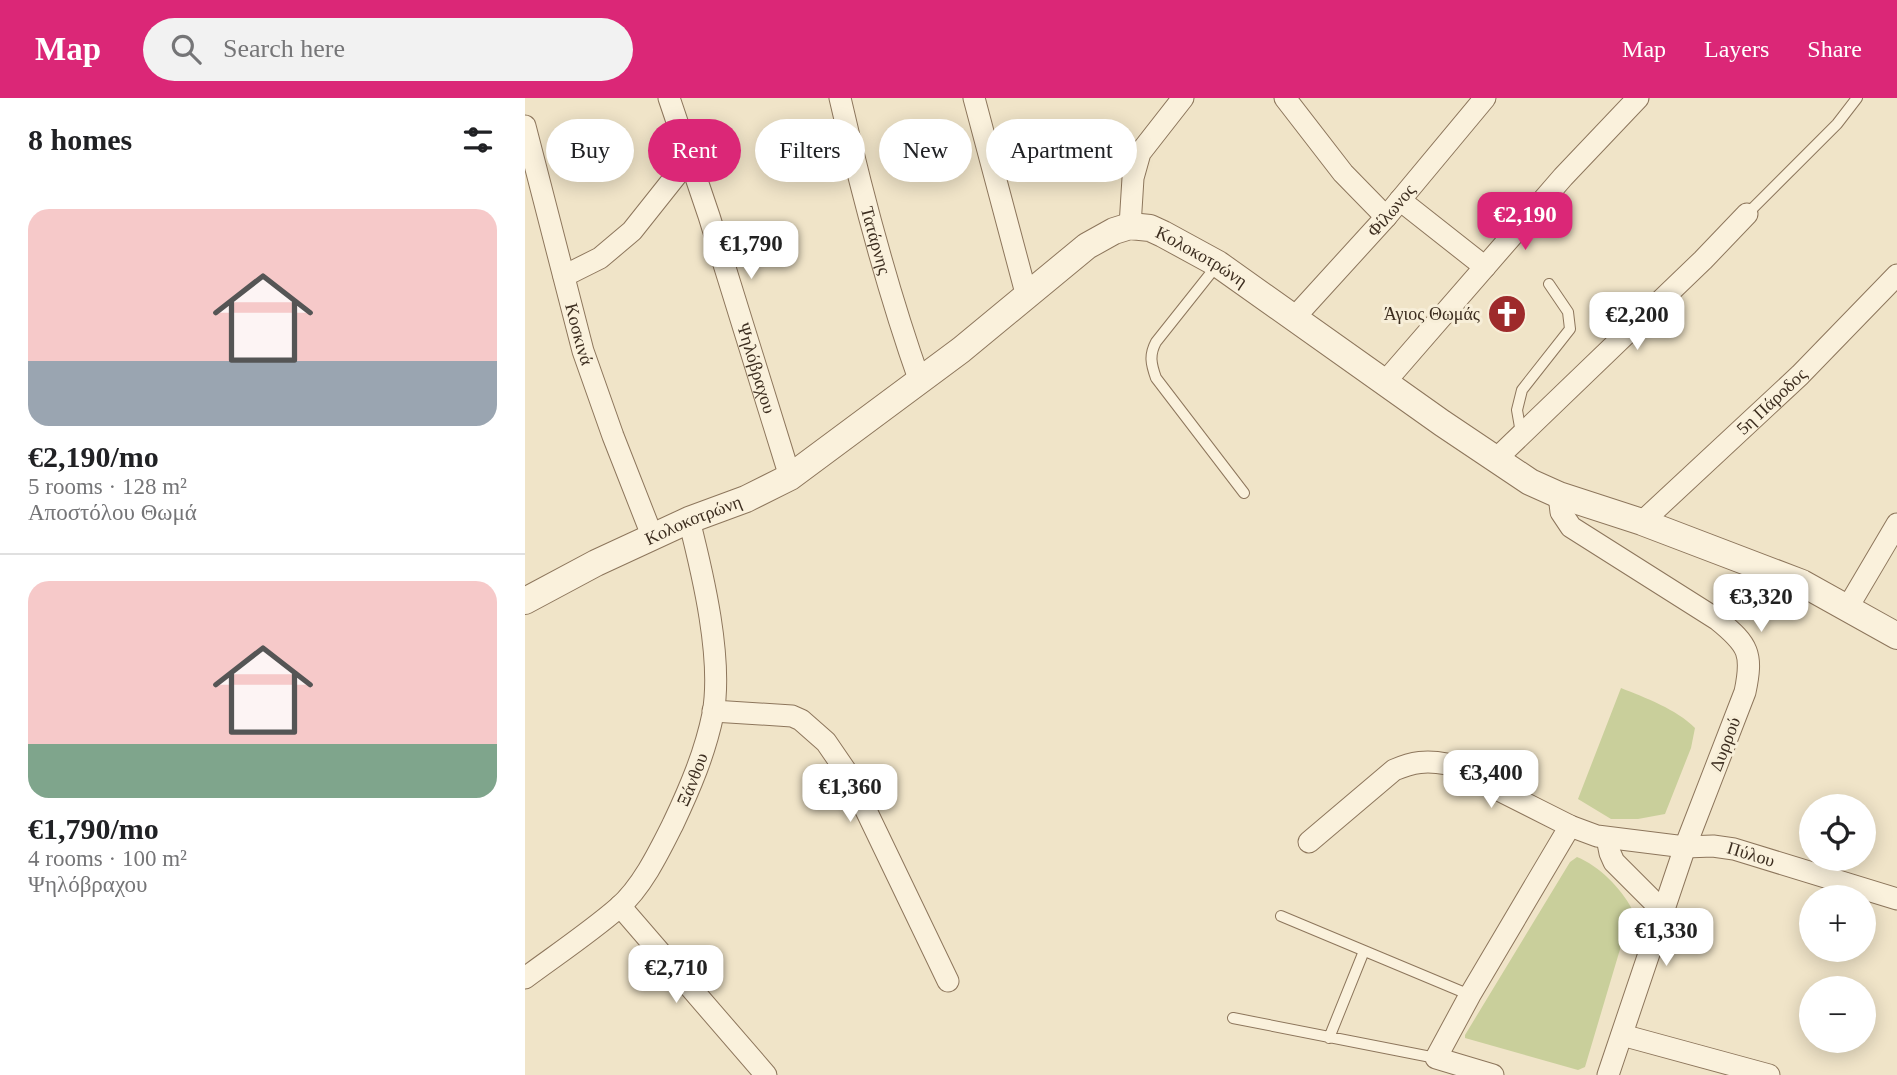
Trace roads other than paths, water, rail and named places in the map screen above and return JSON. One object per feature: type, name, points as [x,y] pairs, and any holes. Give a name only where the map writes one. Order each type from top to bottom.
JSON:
[{"type":"street","name":"Ψηλόβραχου","points":[[669,98],[676,119]]},
{"type":"street","name":"Τατάρνης","points":[[840,98],[862,194],[896,315],[920,382]]},
{"type":"street","points":[[974,98],[1027,297]]},
{"type":"street","points":[[1130,226],[1133,178],[1140,153],[1182,98]]},
{"type":"street","points":[[1285,98],[1343,173],[1386,217]]},
{"type":"street","name":"Φίλωνος","points":[[1294,318],[1386,217],[1485,98]]},
{"type":"street","points":[[1385,383],[1563,177],[1638,98]]},
{"type":"street","name":"Κοσκινά","points":[[525,127],[583,351],[653,538]]},
{"type":"street","points":[[564,276],[600,258],[632,231],[670,182]]},
{"type":"street","name":"Ψηλόβραχου","points":[[697,182],[790,477]]},
{"type":"street","points":[[1400,200],[1485,267]]},
{"type":"street","points":[[1495,460],[1703,260],[1747,214]]},
{"type":"street","name":"Κολοκοτρώνη","points":[[527,594],[689,520],[746,499],[790,477],[920,382],[1087,246],[1114,231],[1130,226],[1150,228],[1218,264],[1495,460],[1530,481],[1559,495],[1641,522],[1802,583],[1897,636]]},
{"type":"street","name":"5η Πάροδος","points":[[1641,522],[1800,375],[1897,275]]},
{"type":"street","name":"Δυρρού","points":[[1559,495],[1561,512],[1571,527],[1718,620],[1732,632],[1750,655],[1745,692],[1685,847],[1608,1075]]},
{"type":"street","name":"Ξάνθου","points":[[525,978],[620,906],[656,860],[698,768],[713,711],[714,670],[702,569],[689,520]]},
{"type":"street","points":[[1848,607],[1897,524]]},
{"type":"street","points":[[713,711],[792,716],[801,720],[826,742],[858,793],[948,981]]},
{"type":"street","name":"Πύλου","points":[[1309,842],[1394,770],[1410,763],[1429,761],[1447,764],[1570,826],[1607,838],[1685,847],[1713,846],[1734,849],[1897,899]]},
{"type":"street","points":[[1493,1075],[1436,1058],[1570,826]]},
{"type":"street","points":[[1607,838],[1614,862],[1663,911]]},
{"type":"street","points":[[620,906],[766,1075]]},
{"type":"street","points":[[1622,1035],[1769,1075]]},
{"type":"lane","points":[[1747,214],[1837,124],[1857,98]]},
{"type":"lane","points":[[1218,264],[1156,342],[1151,352],[1151,364],[1156,378],[1244,493]]},
{"type":"lane","points":[[1521,433],[1517,410],[1522,390],[1570,329],[1568,312],[1549,284]]},
{"type":"lane","points":[[1281,916],[1470,995]]},
{"type":"lane","points":[[1329,1038],[1364,951]]},
{"type":"lane","points":[[1233,1018],[1436,1058]]},
{"type":"place","name":"Άγιος Θωμάς","points":[[1507,314]]}]
